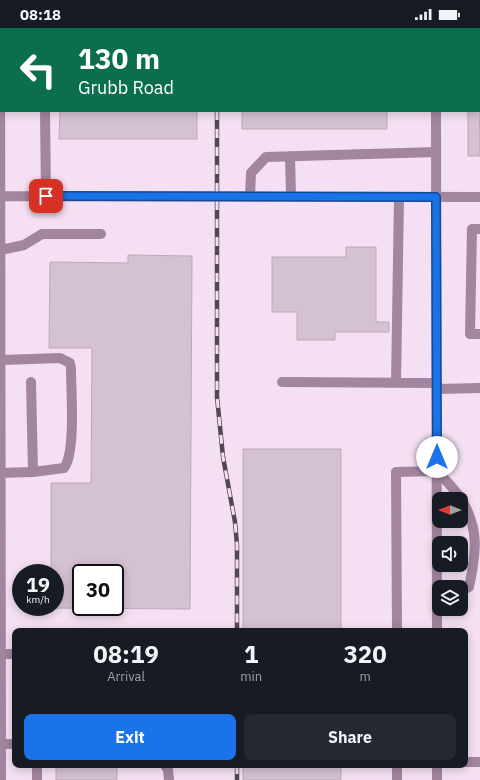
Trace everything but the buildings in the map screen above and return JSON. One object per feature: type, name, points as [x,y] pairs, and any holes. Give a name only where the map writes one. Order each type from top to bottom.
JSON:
[{"type":"street","points":[[1,112],[1,780]]},
{"type":"street","points":[[45,112],[46,196]]},
{"type":"street","points":[[436,112],[438,580]]},
{"type":"street","points":[[250,196],[251,173],[266,157],[436,152]]},
{"type":"street","points":[[290,156],[291,196]]},
{"type":"street","points":[[0,196],[480,197]]},
{"type":"street","points":[[396,383],[399,197]]},
{"type":"street","points":[[480,229],[472,230],[470,334],[480,334]]},
{"type":"street","points":[[0,250],[24,245],[42,234],[101,234]]},
{"type":"street","points":[[0,473],[32,472],[64,468],[68,463],[71,448],[70,363],[60,358],[1,360]]},
{"type":"street","points":[[31,382],[32,472]]},
{"type":"street","points":[[282,382],[396,383],[480,388]]},
{"type":"street","points":[[437,471],[461,499],[474,525],[475,555],[468,587]]},
{"type":"street","points":[[397,628],[396,472],[437,471]]},
{"type":"street","points":[[437,628],[438,616]]},
{"type":"street","points":[[1,654],[12,654]]},
{"type":"street","points":[[1,751],[12,746]]},
{"type":"street","points":[[468,762],[480,762]]},
{"type":"street","points":[[37,768],[37,780]]},
{"type":"street","points":[[167,768],[169,780]]},
{"type":"street","points":[[397,768],[397,780]]},
{"type":"street","points":[[437,768],[438,780]]},
{"type":"railway","points":[[217,112],[217,397],[223,457],[235,522],[237,545],[237,628]]},
{"type":"railway","points":[[237,768],[237,780]]},
{"type":"route","points":[[46,196],[436,197],[437,457]]}]
